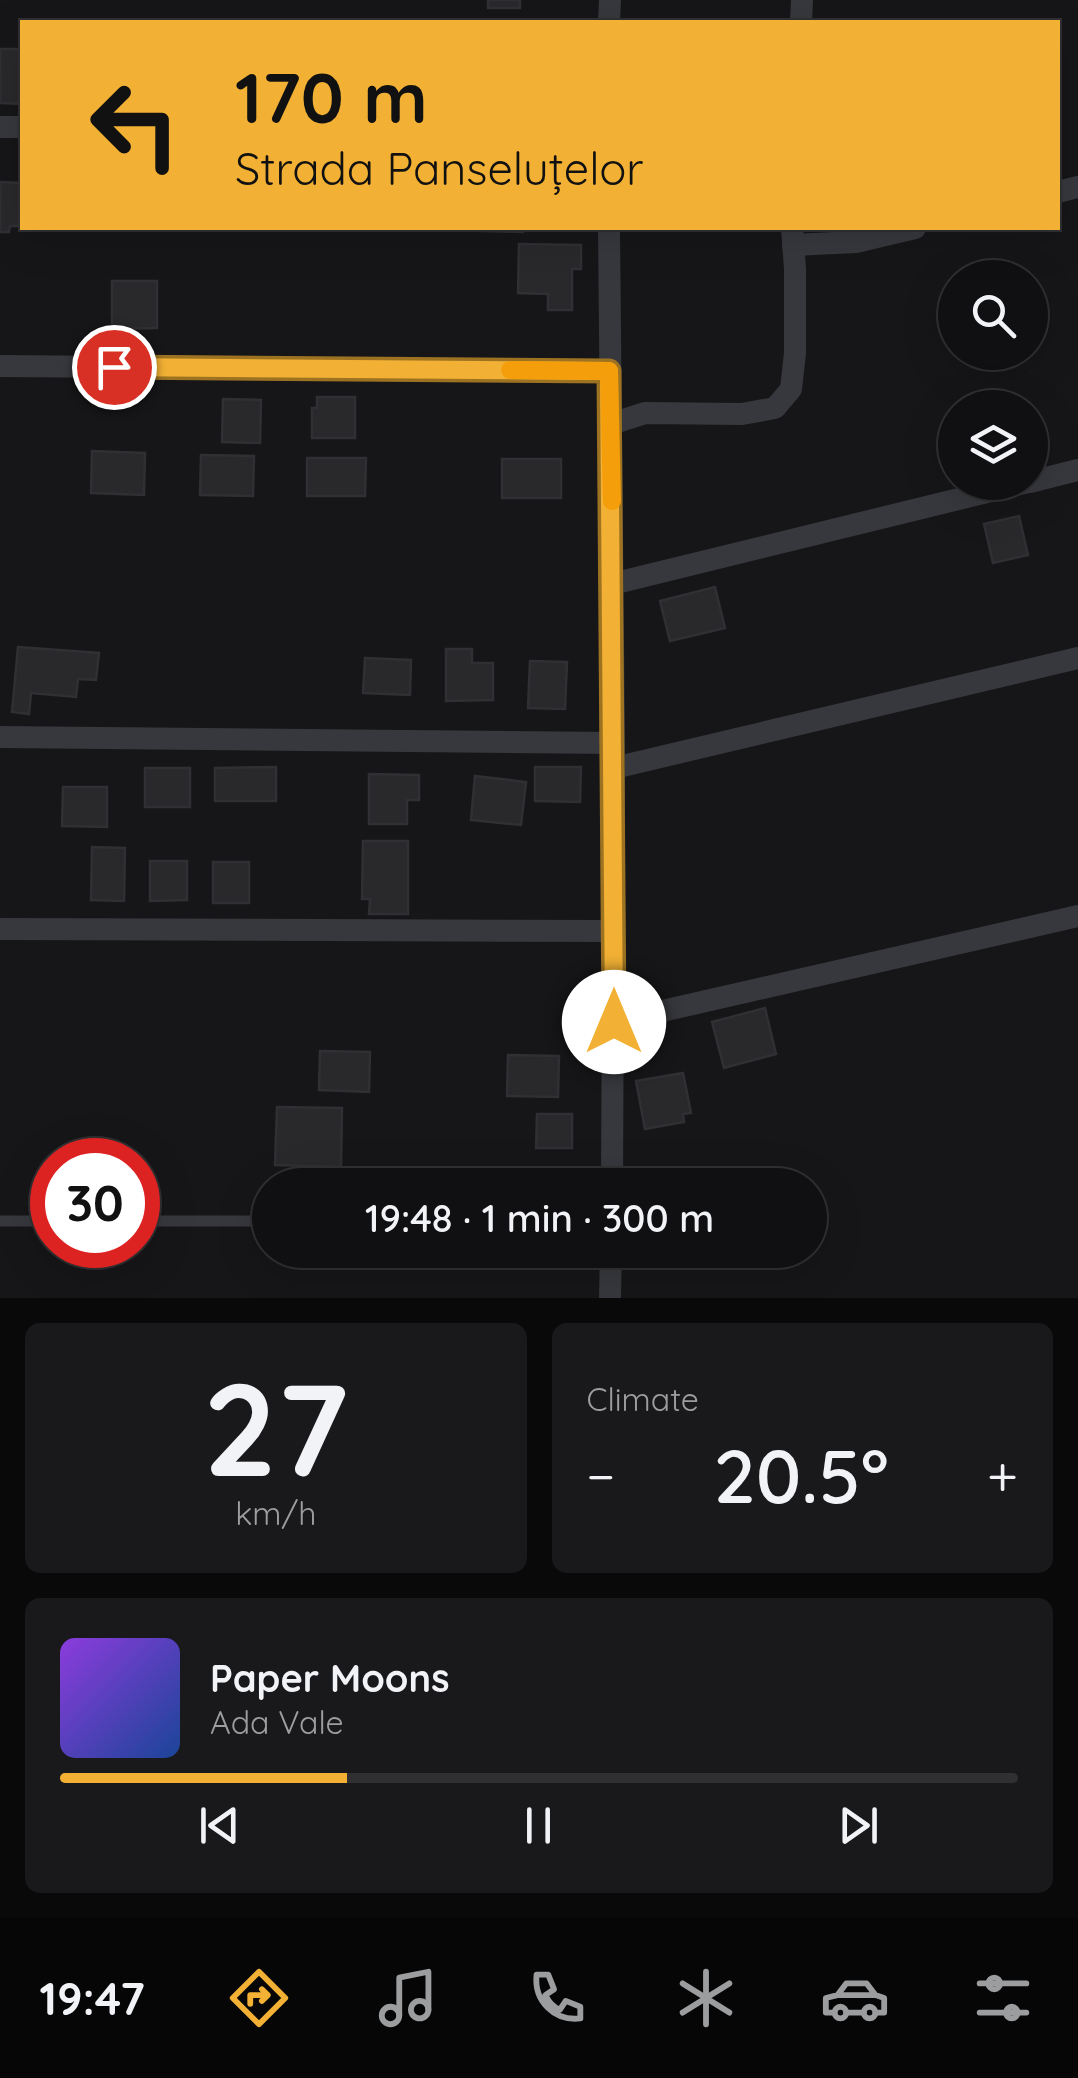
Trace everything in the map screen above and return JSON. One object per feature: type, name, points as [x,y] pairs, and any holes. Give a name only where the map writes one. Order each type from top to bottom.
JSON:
[{"type":"street","points":[[609,230],[614,743],[612,1168]]},
{"type":"street","points":[[611,424],[645,412],[742,414],[775,408],[791,389],[795,353],[792,236],[856,242],[907,230]]},
{"type":"street","points":[[0,366],[609,371]]},
{"type":"street","points":[[1048,477],[1078,470]]},
{"type":"street","points":[[612,584],[955,500]]},
{"type":"street","points":[[614,768],[1078,658]]},
{"type":"street","points":[[0,737],[614,743]]},
{"type":"street","points":[[614,1022],[1078,916]]},
{"type":"street","points":[[0,929],[614,931]]},
{"type":"street","points":[[610,1298],[611,1268]]},
{"type":"lane","points":[[0,1221],[30,1221]]},
{"type":"lane","points":[[160,1221],[252,1221]]},
{"type":"building","points":[[488,0],[520,0],[520,8],[488,8]]},
{"type":"building","points":[[0,49],[20,49],[20,104],[0,103]]},
{"type":"building","points":[[0,182],[20,183],[20,226],[0,232]]},
{"type":"building","points":[[447,230],[523,230],[523,232]]},
{"type":"building","points":[[519,244],[581,245],[581,269],[572,269],[572,310],[548,310],[548,294],[518,293]]},
{"type":"building","points":[[112,281],[157,281],[157,328],[112,329]]},
{"type":"building","points":[[317,397],[355,397],[355,438],[312,438],[312,408],[317,408]]},
{"type":"building","points":[[223,399],[261,400],[260,443],[222,442]]},
{"type":"building","points":[[92,451],[145,453],[144,495],[91,493]]},
{"type":"building","points":[[201,455],[254,456],[253,496],[200,495]]},
{"type":"building","points":[[307,458],[366,458],[365,496],[307,496]]},
{"type":"building","points":[[502,459],[561,459],[561,498],[502,498]]},
{"type":"building","points":[[1019,516],[1028,555],[993,563],[984,524]]},
{"type":"building","points":[[715,587],[725,628],[670,641],[660,601]]},
{"type":"building","points":[[18,647],[99,653],[96,680],[78,679],[76,697],[31,693],[29,714],[12,712]]},
{"type":"building","points":[[446,649],[472,649],[472,663],[493,663],[493,700],[446,701]]},
{"type":"building","points":[[365,658],[411,660],[410,695],[363,693]]},
{"type":"building","points":[[530,661],[567,662],[565,709],[528,708]]},
{"type":"building","points":[[276,767],[276,801],[215,801],[215,768]]},
{"type":"building","points":[[535,767],[581,767],[580,802],[535,801]]},
{"type":"building","points":[[145,768],[190,768],[190,807],[145,807]]},
{"type":"building","points":[[369,774],[419,775],[419,800],[407,800],[407,824],[369,824]]},
{"type":"building","points":[[475,776],[526,782],[521,825],[471,820]]},
{"type":"building","points":[[63,787],[107,787],[107,827],[62,826]]},
{"type":"building","points":[[363,841],[408,841],[408,914],[369,914],[370,899],[362,899]]},
{"type":"building","points":[[92,847],[125,848],[124,901],[91,900]]},
{"type":"building","points":[[150,861],[187,861],[187,900],[150,901]]},
{"type":"building","points":[[213,862],[249,862],[249,903],[213,903]]},
{"type":"building","points":[[765,1008],[776,1054],[724,1068],[712,1022]]},
{"type":"building","points":[[320,1051],[370,1052],[369,1092],[319,1090]]},
{"type":"building","points":[[508,1055],[559,1056],[558,1097],[507,1096]]},
{"type":"building","points":[[683,1073],[691,1113],[683,1114],[684,1122],[645,1129],[636,1081]]},
{"type":"building","points":[[277,1107],[342,1108],[341,1167],[275,1165]]},
{"type":"building","points":[[537,1114],[572,1114],[572,1148],[536,1148]]},
{"type":"slow traffic","points":[[510,370],[609,371],[612,501]]},
{"type":"route","points":[[114,367],[609,371],[614,1022]]}]
